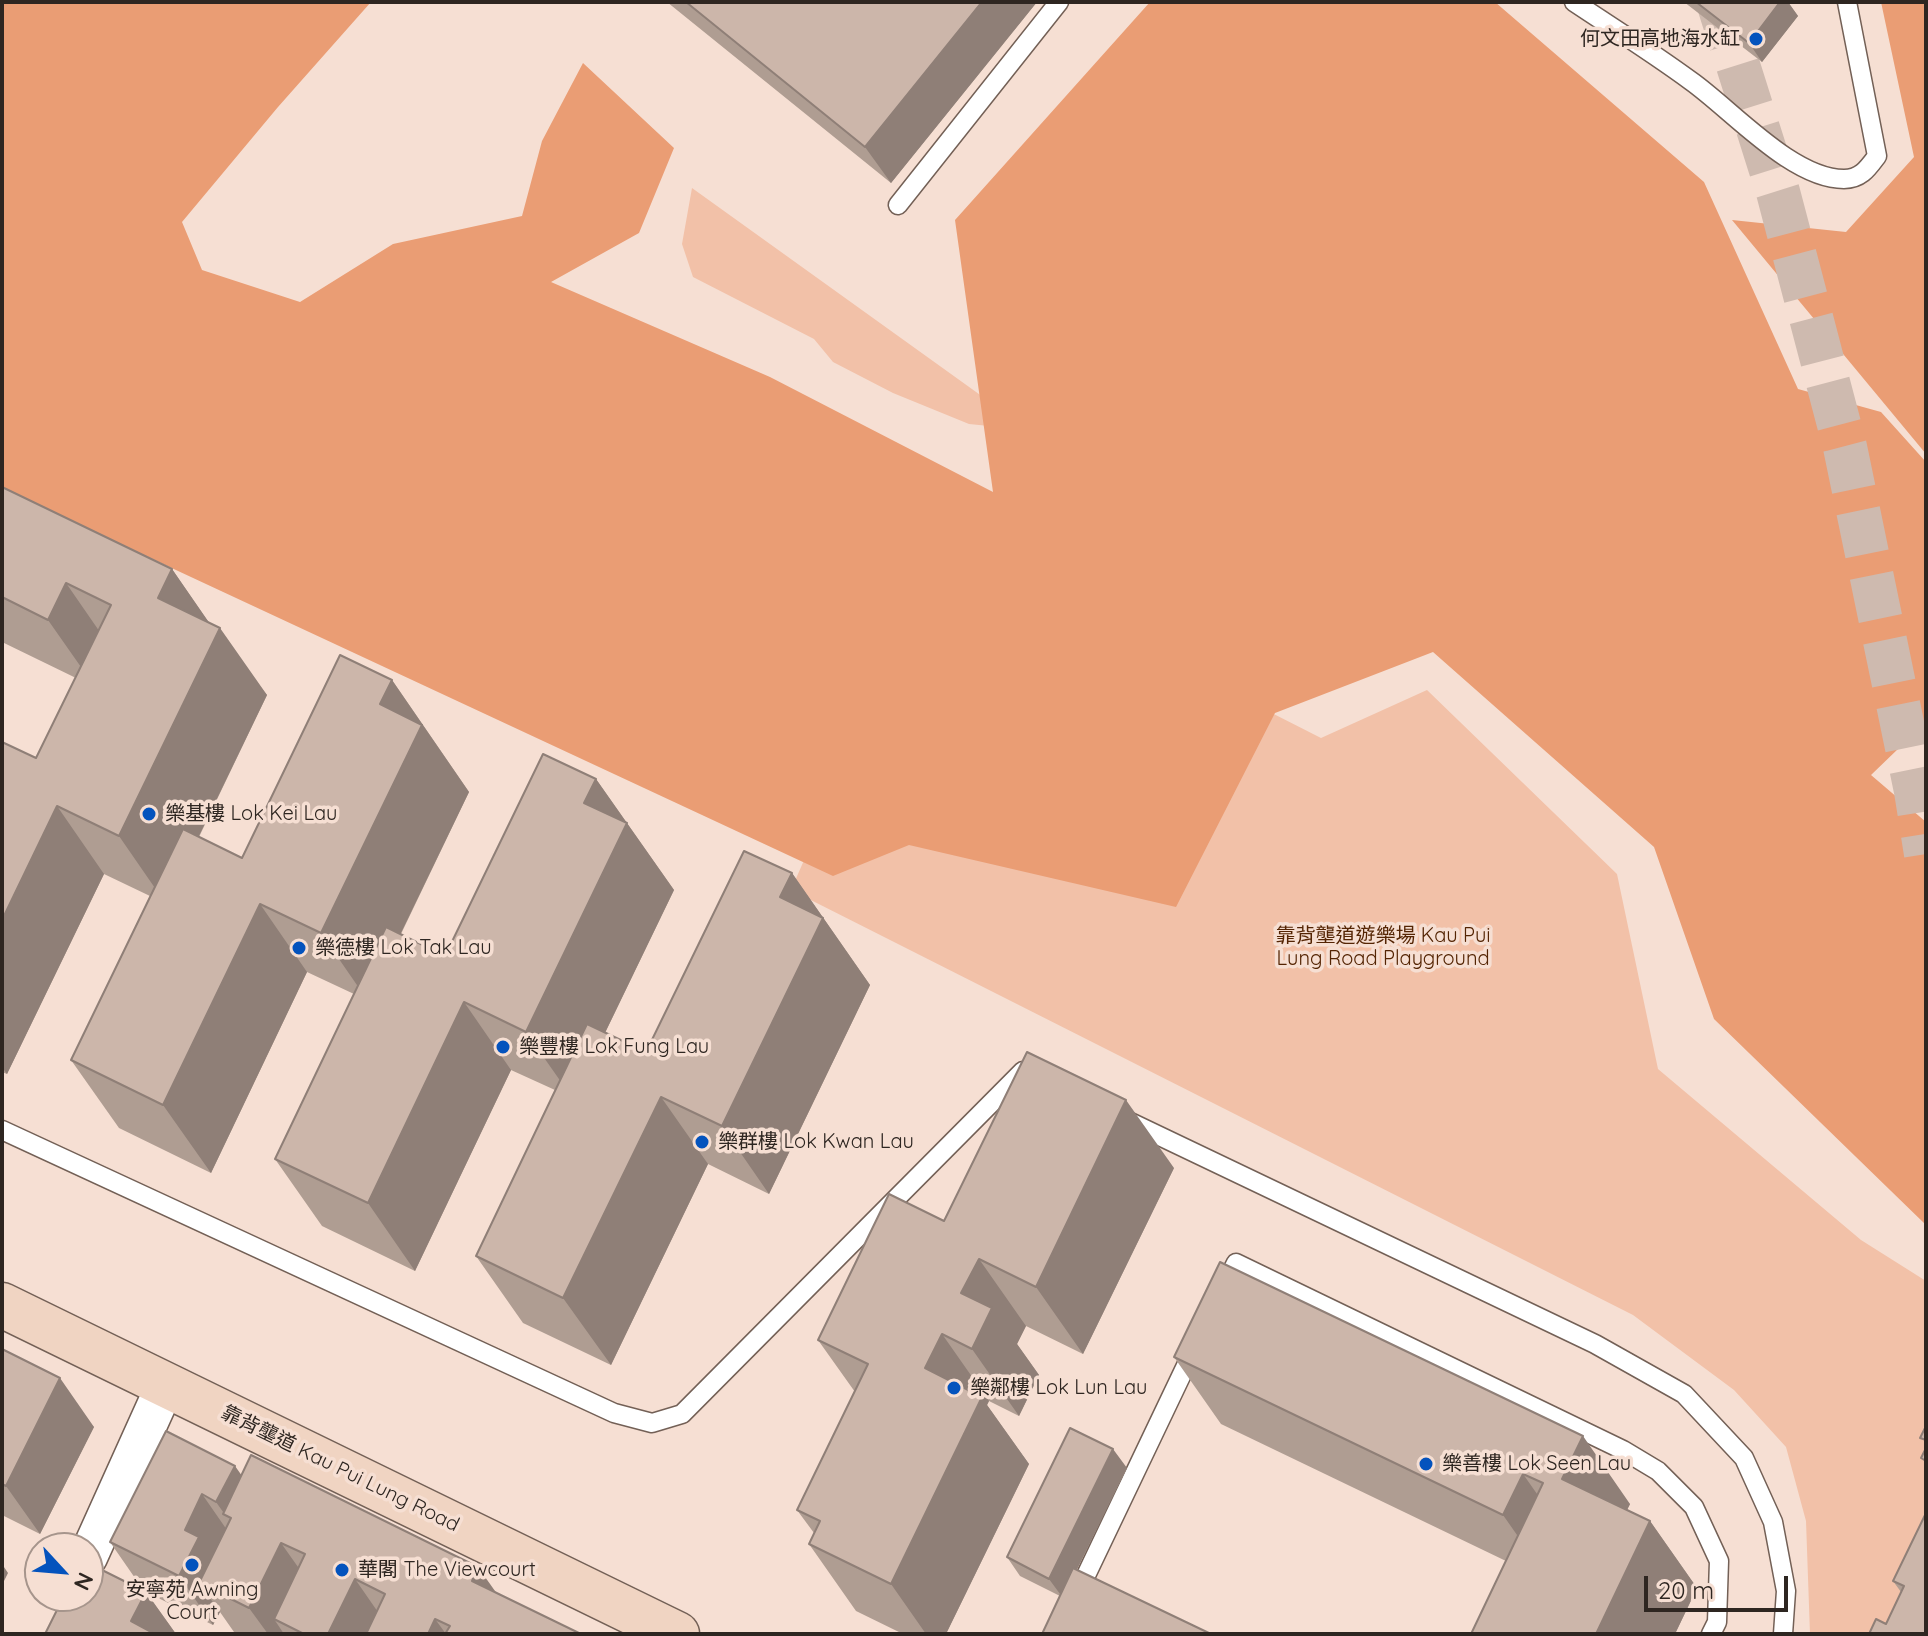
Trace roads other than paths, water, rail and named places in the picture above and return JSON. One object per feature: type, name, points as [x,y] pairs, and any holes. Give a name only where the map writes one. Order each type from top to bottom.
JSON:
[{"type":"street","name":"靠背壟道 Kau Pui Lung Road","points":[[2,1305],[677,1634]]},
{"type":"street","points":[[99,1532],[166,1384]]},
{"type":"lane","points":[[898,205],[1059,2]]},
{"type":"lane","points":[[1574,2],[1692,81],[1791,161],[1828,177],[1846,179],[1862,175],[1877,156],[1847,2]]},
{"type":"lane","points":[[2,1130],[614,1413],[652,1423],[682,1414],[1023,1071],[1052,1084]]},
{"type":"lane","points":[[1109,1112],[1595,1344],[1684,1394],[1744,1458],[1773,1522],[1786,1591],[1783,1634]]},
{"type":"lane","points":[[1215,1306],[1236,1263],[1623,1450],[1658,1471],[1694,1507],[1719,1561],[1717,1622],[1711,1634]]},
{"type":"lane","points":[[1058,1634],[1202,1334]]},
{"type":"tunnel","points":[[1718,2],[1778,192],[1845,447],[1916,791],[1926,854]]},
{"type":"place","name":"何文田高地海水缸","points":[[1756,39]]},
{"type":"place","name":"樂基樓 Lok Kei Lau","points":[[149,814]]},
{"type":"place","name":"樂德樓 Lok Tak Lau","points":[[299,948]]},
{"type":"place","name":"樂豐樓 Lok Fung Lau","points":[[503,1047]]},
{"type":"place","name":"樂群樓 Lok Kwan Lau","points":[[702,1142]]},
{"type":"place","name":"樂鄰樓 Lok Lun Lau","points":[[954,1388]]},
{"type":"place","name":"樂善樓 Lok Seen Lau","points":[[1426,1464]]},
{"type":"place","name":"安寧苑 Awning Court","points":[[192,1565]]},
{"type":"place","name":"華閣 The Viewcourt","points":[[342,1570]]},
{"type":"park label","name":"靠背壟道遊樂場 Kau Pui Lung Road Playground","points":[[1383,948]]}]
